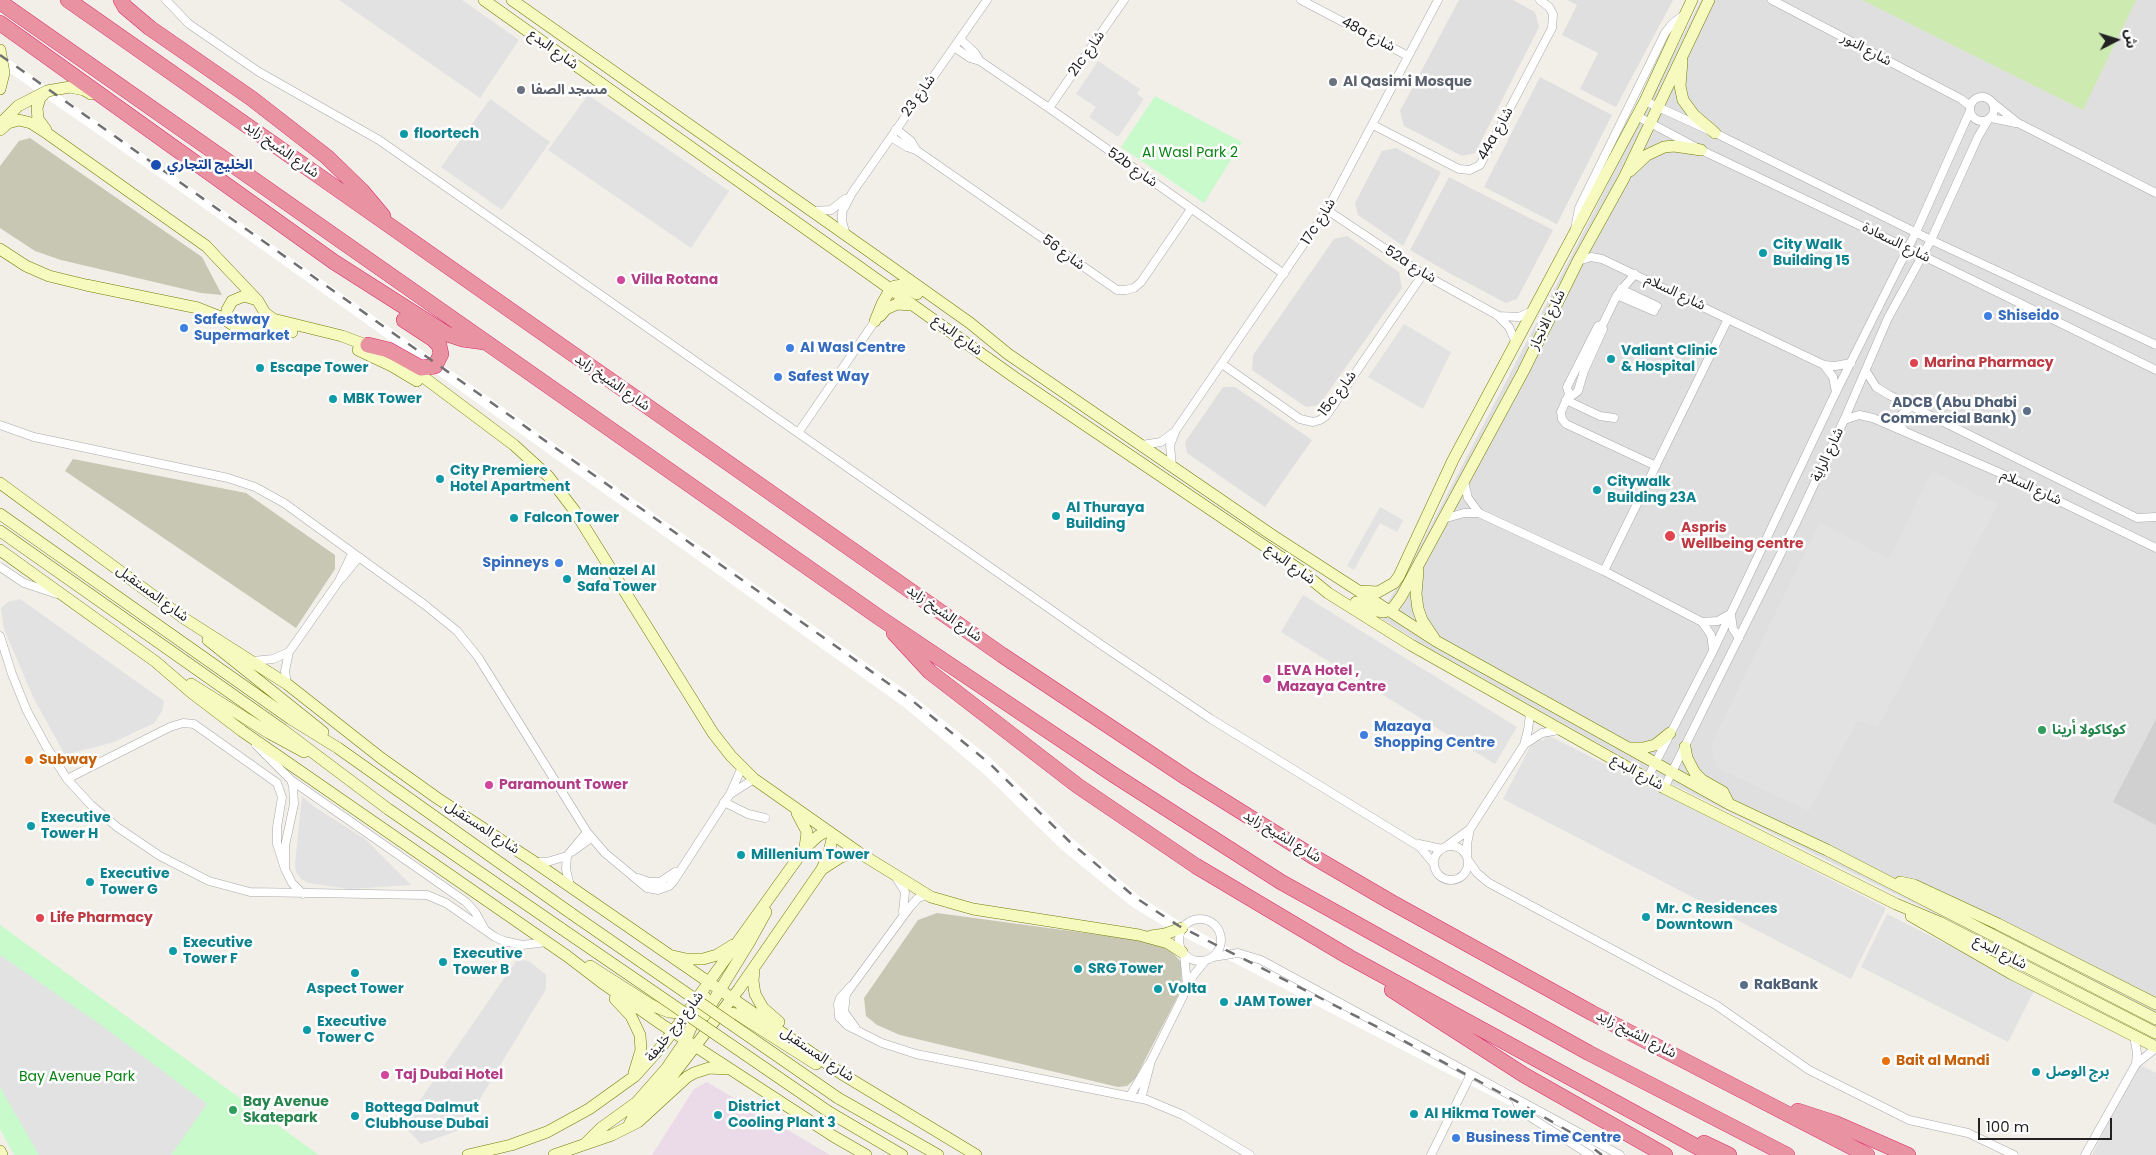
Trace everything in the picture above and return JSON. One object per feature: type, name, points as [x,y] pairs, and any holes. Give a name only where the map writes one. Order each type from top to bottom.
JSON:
[{"type":"highway","name":"شارع الشيخ زايد","points":[[68,0],[1002,655],[1187,778],[1390,902],[1592,1012],[1867,1155]]},
{"type":"highway","points":[[108,0],[150,28]]},
{"type":"highway","points":[[120,0],[125,7],[150,28],[258,104],[327,157],[362,191],[392,229]]},
{"type":"highway","points":[[0,2],[880,618],[1114,775],[1268,874],[1581,1048],[1786,1155]]},
{"type":"highway","points":[[0,23],[334,262],[447,334],[462,340],[485,342]]},
{"type":"highway","points":[[334,262],[344,273],[382,305],[437,342],[441,354],[434,366],[421,368],[389,350],[368,345]]},
{"type":"highway","points":[[880,618],[930,672],[1078,786],[1196,866],[1349,957],[1666,1128],[1712,1155]]},
{"type":"highway","points":[[1349,957],[1430,1016],[1552,1092],[1665,1155]]},
{"type":"highway","points":[[1758,1099],[1835,1123],[1908,1155]]},
{"type":"highway","points":[[1666,1128],[1680,1132],[1729,1155]]},
{"type":"street","points":[[166,0],[190,24],[252,67],[379,140],[1094,640],[1211,719],[1425,852],[1440,876],[1453,879],[1464,873],[1470,829]]},
{"type":"street","name":"شارع البدع","points":[[484,0],[891,288],[1014,378],[1300,570],[1328,593],[1400,638],[1530,714],[1664,788],[1896,904],[1939,922],[2156,1033]]},
{"type":"street","name":"شارع البدع","points":[[512,0],[970,323],[1008,354],[1172,467],[1436,641],[1729,804],[1888,881],[2156,1019]]},
{"type":"street","name":"شارع 23","points":[[846,235],[841,217],[852,192],[987,0]]},
{"type":"street","name":"21c شارع","points":[[1049,108],[1124,0]]},
{"type":"street","name":"17c شارع","points":[[1172,467],[1170,445],[1176,430],[1327,210],[1438,0]]},
{"type":"street","name":"44a شارع","points":[[1373,126],[1458,169],[1470,170],[1480,165],[1552,28],[1553,14],[1549,7],[1540,0]]},
{"type":"street","name":"شارع الانجاز","points":[[1356,590],[1378,592],[1394,584],[1399,576],[1453,460],[1645,101],[1692,0]]},
{"type":"street","name":"شارع الانجاز","points":[[1436,641],[1425,625],[1418,609],[1416,594],[1419,566],[1523,372],[1578,261],[1624,178],[1709,0]]},
{"type":"street","name":"شارع النور","points":[[1772,0],[1971,106]]},
{"type":"street","name":"48a شارع","points":[[1306,1],[1408,56]]},
{"type":"street","points":[[500,12],[511,13],[543,34],[548,34],[554,29]]},
{"type":"street","name":"شارع الانجاز","points":[[1574,233],[1579,208],[1665,33],[1672,24],[1686,13]]},
{"type":"street","name":"52b شارع","points":[[960,39],[975,53],[980,61]]},
{"type":"street","name":"52b شارع","points":[[954,47],[970,58],[980,61],[1049,108],[1284,274]]},
{"type":"street","points":[[0,50],[4,73],[0,89]]},
{"type":"street","points":[[1682,54],[1680,86],[1683,100],[1694,115],[1715,133]]},
{"type":"street","points":[[0,124],[18,106],[47,91],[63,87],[77,88],[90,93],[127,115]]},
{"type":"street","points":[[47,91],[40,98],[37,108],[38,119],[48,134]]},
{"type":"street","points":[[2018,123],[1989,119],[1976,120],[1971,106],[1984,97],[2018,123],[2156,193]]},
{"type":"street","name":"شارع السعادة","points":[[1645,101],[1715,133],[1931,240],[2156,345]]},
{"type":"street","points":[[1989,119],[1994,111],[1993,103]]},
{"type":"street","name":"شارع الراية","points":[[1647,779],[1732,613],[1836,392],[1916,232],[1971,106]]},
{"type":"street","name":"شارع السعادة","points":[[1637,116],[1701,150],[2156,370]]},
{"type":"street","name":"شارع الراية","points":[[1664,788],[1844,420],[1888,318],[1931,240],[1978,137],[1989,119]]},
{"type":"street","points":[[0,130],[8,123],[19,120],[31,123],[206,246],[269,316],[277,321],[342,336],[368,345],[409,366],[526,455],[562,494],[709,726],[742,767],[754,778],[830,833],[926,895],[968,908],[1139,935],[1160,940],[1190,959],[1205,961]]},
{"type":"street","name":"شارع 56","points":[[896,129],[910,141],[916,150]]},
{"type":"street","name":"شارع 56","points":[[891,136],[907,147],[916,150],[1117,290],[1134,288],[1141,282],[1191,209]]},
{"type":"street","points":[[1624,178],[1647,155],[1655,150],[1674,146],[1701,150]]},
{"type":"street","name":"شارع 23","points":[[811,211],[831,210],[852,192]]},
{"type":"street","name":"52a شارع","points":[[1327,210],[1423,274],[1497,315],[1519,317],[1532,311]]},
{"type":"street","points":[[0,249],[26,266],[61,280],[198,308],[228,321],[236,329],[247,331],[270,328],[312,336],[367,353],[405,373],[465,414],[494,431]]},
{"type":"street","name":"شارع السلام","points":[[1578,261],[1596,257],[1824,365],[1840,366],[1851,363]]},
{"type":"street","points":[[228,321],[227,310],[232,301],[234,284],[230,271]]},
{"type":"street","name":"15c شارع","points":[[1222,364],[1300,419],[1314,422],[1320,420],[1326,416],[1423,274]]},
{"type":"street","points":[[1635,274],[1619,292],[1602,326],[1598,326],[1567,387],[1568,397],[1561,412],[1562,419],[1566,424],[1656,466]]},
{"type":"street","points":[[798,433],[875,321],[891,288],[903,285],[950,317],[970,323]]},
{"type":"street","points":[[1619,292],[1655,309]]},
{"type":"street","points":[[198,308],[232,301],[244,296],[254,298]]},
{"type":"street","points":[[875,321],[891,306],[903,303],[915,306]]},
{"type":"street","points":[[252,329],[261,321],[262,309]]},
{"type":"street","name":"52a شارع","points":[[1497,315],[1509,327],[1516,343]]},
{"type":"street","points":[[1604,571],[1728,319]]},
{"type":"street","points":[[1824,365],[1833,377],[1836,392]]},
{"type":"street","name":"شارع السلام","points":[[1866,371],[1876,387],[1883,392],[2138,518],[2156,517]]},
{"type":"street","points":[[1568,397],[1600,416],[1614,418]]},
{"type":"street","points":[[1904,431],[1900,420],[1901,415],[1909,408],[1915,407]]},
{"type":"street","name":"شارع السلام","points":[[1844,420],[1863,415],[1904,431],[2007,476],[2156,548]]},
{"type":"street","points":[[0,425],[34,437],[221,476],[245,483],[284,503],[425,605],[463,637],[478,657],[589,835],[629,874],[649,882],[660,882],[669,878],[681,867],[730,794],[742,767]]},
{"type":"street","name":"17c شارع","points":[[1142,445],[1161,442],[1176,430]]},
{"type":"street","points":[[1464,480],[1468,498],[1479,513]]},
{"type":"street","name":"شارع المستقبل","points":[[0,483],[185,619],[287,684],[409,778],[842,1074],[976,1154]]},
{"type":"street","points":[[1443,520],[1464,513],[1479,513],[1604,571],[1702,622],[1711,635],[1713,650]]},
{"type":"street","name":"شارع المستقبل","points":[[0,514],[838,1098],[938,1155]]},
{"type":"street","points":[[0,531],[275,724],[388,809],[829,1112],[902,1155]]},
{"type":"street","points":[[0,550],[156,662],[242,732],[547,942],[690,1044],[833,1136],[866,1155]]},
{"type":"street","points":[[287,684],[285,671],[289,652],[355,556]]},
{"type":"street","points":[[1300,570],[1317,577],[1366,609],[1375,611],[1388,610],[1400,600],[1419,566]]},
{"type":"street","points":[[0,568],[24,583],[68,597]]},
{"type":"street","points":[[1702,622],[1718,621],[1732,613],[1733,629],[1739,638]]},
{"type":"street","points":[[185,619],[224,654],[304,716],[338,748]]},
{"type":"street","points":[[0,636],[12,674],[27,711],[67,779],[117,827],[145,847],[196,875],[222,886],[250,892],[303,894],[406,893],[427,895],[446,903],[495,937],[512,944],[528,945],[547,942]]},
{"type":"street","points":[[252,661],[273,659],[289,652]]},
{"type":"street","points":[[156,662],[269,733],[327,764]]},
{"type":"street","points":[[1434,864],[1436,855],[1470,829],[1524,745],[1530,714]]},
{"type":"street","points":[[67,779],[170,727],[183,723],[194,724],[276,783],[282,797],[277,827],[277,844],[285,869],[292,883],[303,894]]},
{"type":"street","points":[[1524,745],[1537,735],[1559,730]]},
{"type":"street","points":[[242,732],[291,780],[466,902],[479,918],[485,930]]},
{"type":"street","points":[[1626,748],[1649,747],[1661,742],[1670,733]]},
{"type":"street","points":[[1685,747],[1687,758],[1695,772],[1702,780],[1720,790],[1729,804]]},
{"type":"street","points":[[730,794],[754,778]]},
{"type":"street","points":[[285,869],[285,846],[295,798],[291,780]]},
{"type":"street","points":[[724,802],[748,814],[766,818]]},
{"type":"street","points":[[794,808],[806,826],[808,837],[805,848]]},
{"type":"street","name":"شارع برج خليفة","points":[[468,1155],[511,1145],[546,1132],[582,1113],[624,1085],[639,1072],[673,1032],[805,848],[818,836],[830,833],[830,852],[822,869],[754,968],[718,1016],[690,1044],[657,1094],[634,1115],[629,1125],[612,1135],[554,1155]]},
{"type":"street","points":[[533,862],[547,862],[569,854],[589,835]]},
{"type":"street","points":[[1406,839],[1429,847],[1458,848],[1476,873],[1489,883],[1716,1005],[1809,1070],[1908,1120],[1968,1133],[2014,1155]]},
{"type":"street","points":[[822,869],[841,857],[858,852]]},
{"type":"street","points":[[569,854],[566,869],[571,887]]},
{"type":"street","points":[[895,876],[905,892],[905,905],[902,916]]},
{"type":"street","points":[[1888,881],[1914,886],[1954,904],[2156,1004]]},
{"type":"street","points":[[700,1017],[720,989],[759,925],[776,888]]},
{"type":"street","points":[[926,895],[918,898],[902,916],[851,986],[844,1000],[844,1012],[850,1023],[860,1032],[887,1046],[916,1054],[1141,1099],[1171,1109],[1250,1155]]},
{"type":"street","points":[[1896,904],[1916,919],[2012,974],[2156,1048],[2136,1064],[2085,1155]]},
{"type":"street","points":[[1187,988],[1183,953],[1178,940],[1182,928],[1187,923],[1201,918],[1214,924],[1221,937],[1221,945],[1213,957]]},
{"type":"street","points":[[1139,935],[1157,936],[1182,928]]},
{"type":"street","points":[[663,951],[686,959],[703,959],[724,951],[741,936]]},
{"type":"street","points":[[1130,1096],[1142,1073],[1151,1061],[1193,976],[1205,961],[1213,957],[1238,953],[1255,958],[1620,1155]]},
{"type":"street","points":[[567,956],[590,965],[651,1005],[669,1012],[700,1017],[718,1016],[728,1013],[737,1014],[808,1059],[842,1074]]},
{"type":"street","points":[[754,968],[753,988],[760,1004],[795,1036],[802,1046]]},
{"type":"street","points":[[601,982],[631,1016],[638,1027],[640,1035],[641,1050],[637,1065],[624,1085]]},
{"type":"street","points":[[585,1144],[601,1128],[637,1102],[690,1044],[700,1017],[709,983]]},
{"type":"street","points":[[673,1032],[732,998]]},
{"type":"street","points":[[2134,1036],[2137,1047],[2136,1064]]},
{"type":"street","points":[[1141,1099],[1151,1061]]},
{"type":"street","points":[[629,1125],[642,1119],[687,1077],[694,1073],[709,1068],[730,1070]]},
{"type":"street","points":[[1431,1155],[1471,1074]]},
{"type":"street","points":[[1516,1098],[1518,1105],[1524,1113],[1590,1155]]},
{"type":"street","points":[[0,1151],[2,1155]]},
{"type":"shaded area","points":[[339,0],[462,0],[519,40],[480,98]]},
{"type":"shaded area","points":[[1459,0],[1513,0],[1535,12],[1539,27],[1475,153],[1462,156],[1404,126],[1400,111]]},
{"type":"shaded area","points":[[1567,0],[1673,0],[1616,107],[1580,89],[1598,53],[1562,35],[1577,5]]},
{"type":"shaded area","points":[[1701,0],[2156,0],[2156,1026],[2023,957],[1656,776],[1424,645],[1379,617],[1414,558],[1574,251]]},
{"type":"shaded area","points":[[1098,61],[1140,89],[1137,94],[1144,99],[1118,137],[1089,117],[1096,107],[1076,94]]},
{"type":"shaded area","points":[[1540,77],[1612,115],[1557,224],[1484,187]]},
{"type":"shaded area","points":[[588,95],[729,191],[691,248],[548,150]]},
{"type":"shaded area","points":[[490,99],[550,142],[502,210],[441,167]]},
{"type":"shaded area","points":[[30,138],[202,257],[222,295],[201,293],[61,260],[35,251],[0,228],[0,166],[19,141]]},
{"type":"shaded area","points":[[1396,148],[1441,172],[1403,246],[1358,215],[1355,203],[1382,151]]},
{"type":"shaded area","points":[[1449,177],[1553,230],[1517,299],[1506,303],[1410,250]]},
{"type":"shaded area","points":[[1347,236],[1399,272],[1402,288],[1319,405],[1306,407],[1252,370],[1253,355],[1334,239]]},
{"type":"shaded area","points":[[1404,324],[1451,352],[1423,409],[1368,377]]},
{"type":"shaded area","points":[[1223,387],[1235,387],[1312,440],[1265,507],[1187,453],[1185,442]]},
{"type":"shaded area","points":[[73,459],[246,493],[335,555],[335,569],[296,628],[65,471]]},
{"type":"shaded area","points":[[1932,470],[1977,495],[1999,503],[1878,727],[1858,720],[1809,811],[1717,768],[1711,744],[1820,522],[1889,559]]},
{"type":"shaded area","points":[[1380,507],[1403,520],[1397,532],[1380,523],[1354,570],[1347,566]]},
{"type":"shaded area","points":[[1303,595],[1517,727],[1495,764],[1281,632]]},
{"type":"shaded area","points":[[20,599],[164,701],[162,711],[154,723],[114,742],[65,755],[33,697],[4,629],[1,608],[8,602]]},
{"type":"shaded area","points":[[2156,719],[2156,825],[2113,802]]},
{"type":"shaded area","points":[[1546,734],[1886,908],[1851,979],[1503,799],[1535,737],[1543,741]]},
{"type":"shaded area","points":[[302,796],[313,806],[365,839],[411,885],[349,889],[308,883],[301,879],[296,872],[295,864]]},
{"type":"shaded area","points":[[937,913],[1152,942],[1167,946],[1181,962],[1182,988],[1135,1079],[1127,1086],[1118,1087],[900,1035],[877,1025],[866,1016],[864,998],[918,920]]},
{"type":"shaded area","points":[[1887,914],[2035,989],[2008,1042],[1861,967]]},
{"type":"shaded area","name":"Bay Avenue Park","points":[[0,955],[101,1025],[207,1104],[171,1155],[39,1155],[0,1087]]},
{"type":"shaded area","points":[[516,961],[529,961],[546,975],[546,989],[462,1129],[421,1144],[403,1125]]},
{"type":"shaded area","points":[[2138,1064],[2156,1073],[2156,1155],[2092,1155]]},
{"type":"shaded area","name":"District Cooling Plant 3","points":[[707,1082],[830,1155],[652,1155],[694,1089]]},
{"type":"green space","points":[[1862,0],[2136,0],[2083,110]]},
{"type":"green space","name":"Al Wasl Park 2","points":[[1155,96],[1242,142],[1204,203],[1121,147]]},
{"type":"green space","name":"Bay Avenue Park","points":[[0,925],[319,1155],[14,1155],[0,1129]]},
{"type":"pier","points":[[0,53],[912,695],[993,760],[1073,839],[1139,896],[1174,918],[1253,961],[1395,1030],[1510,1089],[1576,1131],[1609,1155],[1590,1155],[1570,1141],[1503,1102],[1167,928],[1131,906],[1062,850],[983,773],[904,707],[198,204],[0,66]]},
{"type":"railway","points":[[0,55],[909,698],[989,763],[1070,842],[1136,898],[1179,926],[1393,1035],[1523,1105],[1577,1136],[1602,1155]]},
{"type":"place","name":"Al Qasimi Mosque","points":[[1333,82]]},
{"type":"place","name":"مسجد الصفا","points":[[521,90]]},
{"type":"place","name":"floortech","points":[[404,134]]},
{"type":"place","name":"الخليج التجاري","points":[[156,165]]},
{"type":"place","name":"City Walk Building 15","points":[[1763,253]]},
{"type":"place","name":"Villa Rotana","points":[[621,280]]},
{"type":"place","name":"Shiseido","points":[[1988,316]]},
{"type":"place","name":"Safestway Supermarket","points":[[184,328]]},
{"type":"place","name":"Al Wasl Centre","points":[[790,348]]},
{"type":"place","name":"Valiant Clinic & Hospital","points":[[1611,359]]},
{"type":"place","name":"Marina Pharmacy","points":[[1914,363]]},
{"type":"place","name":"Escape Tower","points":[[260,368]]},
{"type":"place","name":"Safest Way","points":[[778,377]]},
{"type":"place","name":"MBK Tower","points":[[333,399]]},
{"type":"place","name":"ADCB (Abu Dhabi Commercial Bank)","points":[[2027,411]]},
{"type":"place","name":"City Premiere Hotel Apartment","points":[[440,479]]},
{"type":"place","name":"Citywalk Building 23A","points":[[1597,490]]},
{"type":"place","name":"Al Thuraya Building","points":[[1056,516]]},
{"type":"place","name":"Falcon Tower","points":[[514,518]]},
{"type":"place","name":"Aspris Wellbeing centre","points":[[1670,536]]},
{"type":"place","name":"Spinneys","points":[[559,563]]},
{"type":"place","name":"Manazel Al Safa Tower","points":[[567,579]]},
{"type":"place","name":"LEVA Hotel , Mazaya Centre","points":[[1267,679]]},
{"type":"place","name":"كوكاكولا أرينا","points":[[2042,730]]},
{"type":"place","name":"Mazaya Shopping Centre","points":[[1364,735]]},
{"type":"place","name":"Subway","points":[[29,760]]},
{"type":"place","name":"Paramount Tower","points":[[489,785]]},
{"type":"place","name":"Executive Tower H","points":[[31,826]]},
{"type":"place","name":"Millenium Tower","points":[[741,855]]},
{"type":"place","name":"Executive Tower G","points":[[90,882]]},
{"type":"place","name":"Mr. C Residences Downtown","points":[[1646,917]]},
{"type":"place","name":"Life Pharmacy","points":[[40,918]]},
{"type":"place","name":"Executive Tower F","points":[[173,951]]},
{"type":"place","name":"Executive Tower B","points":[[443,962]]},
{"type":"place","name":"SRG Tower","points":[[1078,969]]},
{"type":"place","name":"Aspect Tower","points":[[355,973]]},
{"type":"place","name":"RakBank","points":[[1744,985]]},
{"type":"place","name":"Volta","points":[[1158,989]]},
{"type":"place","name":"JAM Tower","points":[[1224,1002]]},
{"type":"place","name":"Executive Tower C","points":[[307,1030]]},
{"type":"place","name":"Bait al Mandi","points":[[1886,1061]]},
{"type":"place","name":"برج الوصل","points":[[2036,1072]]},
{"type":"place","name":"Taj Dubai Hotel","points":[[385,1075]]},
{"type":"place","name":"Bay Avenue Skatepark","points":[[233,1110]]},
{"type":"place","name":"Al Hikma Tower","points":[[1414,1114]]},
{"type":"place","name":"District Cooling Plant 3","points":[[718,1115]]},
{"type":"place","name":"Bottega Dalmut Clubhouse Dubai","points":[[355,1116]]},
{"type":"place","name":"Business Time Centre","points":[[1456,1138]]}]
